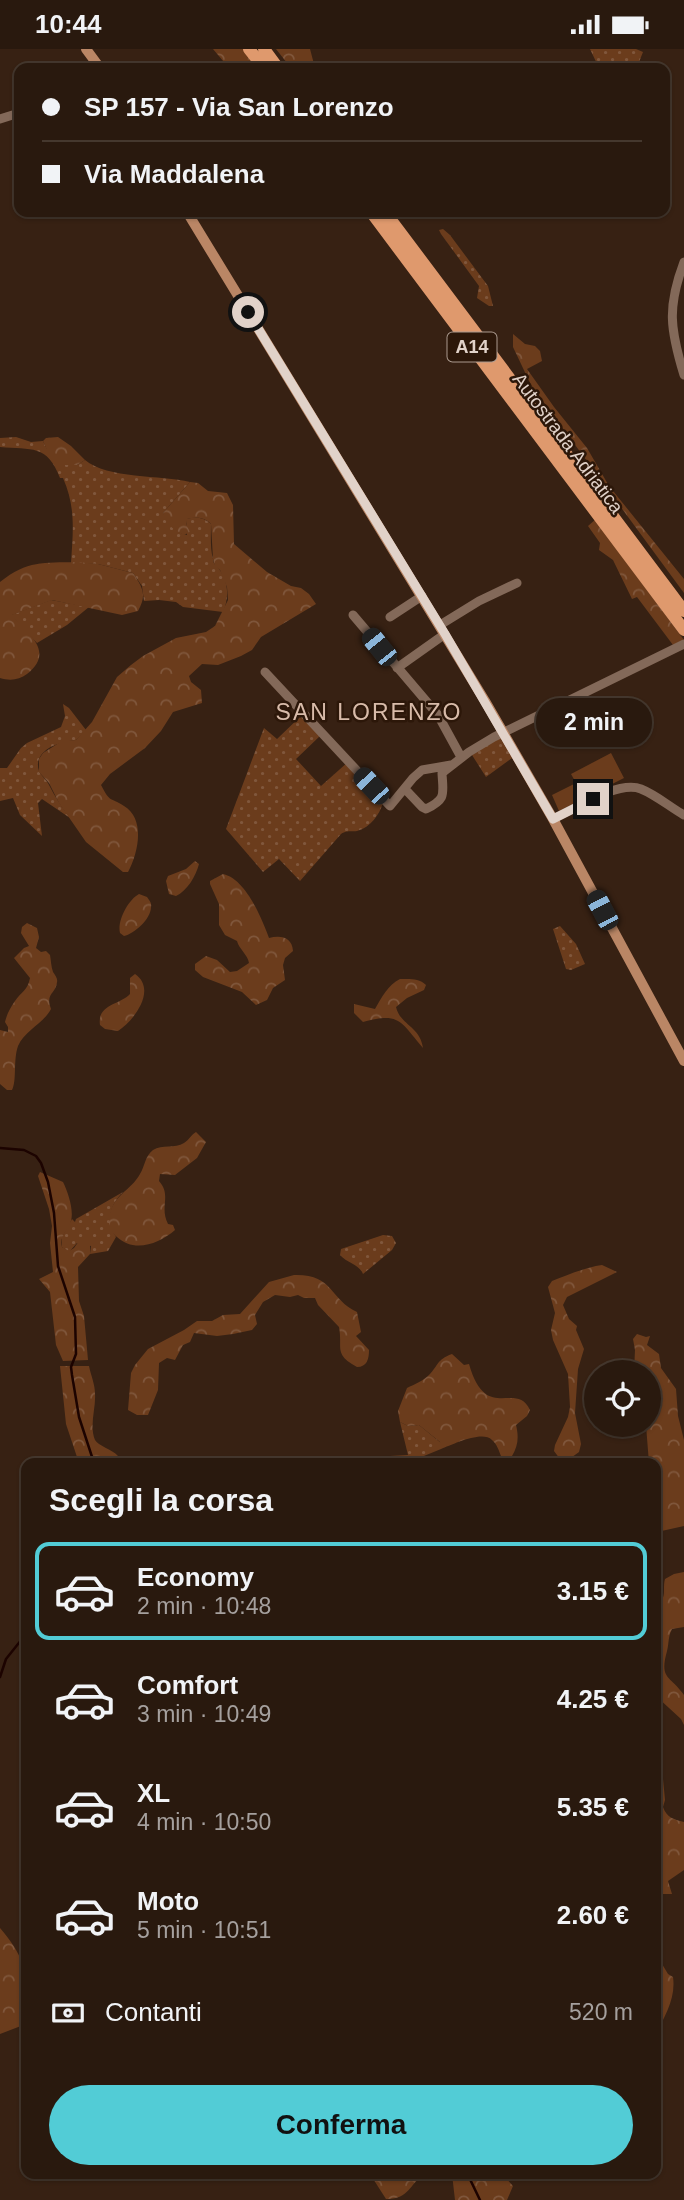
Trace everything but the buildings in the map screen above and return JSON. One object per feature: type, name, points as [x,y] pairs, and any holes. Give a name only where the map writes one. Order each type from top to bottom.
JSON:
[{"type":"highway","name":"Autostrada Adriatica","points":[[375,217],[684,630]]},
{"type":"highway","name":"Autostrada Adriatica","points":[[390,217],[684,611]]},
{"type":"main road","points":[[190,217],[503,732],[684,1061]]},
{"type":"street","points":[[684,261],[676,283],[671,320],[684,375]]},
{"type":"street","points":[[397,668],[479,601],[517,583]]},
{"type":"street","points":[[390,617],[422,596]]},
{"type":"street","points":[[353,615],[438,715],[461,757]]},
{"type":"street","points":[[405,789],[426,809],[439,803],[443,797],[442,773],[461,757],[503,732],[684,644]]},
{"type":"street","points":[[265,672],[390,806],[412,778],[422,771],[452,765]]},
{"type":"street","points":[[553,819],[611,791],[633,787],[684,815]]},
{"type":"green space","points":[[213,49],[243,49],[253,63],[225,63]]},
{"type":"green space","points":[[276,49],[310,49],[314,63],[287,63]]},
{"type":"green space","points":[[590,49],[636,49],[643,52],[640,63],[597,63]]},
{"type":"green space","points":[[443,229],[488,286],[493,306],[477,298],[479,286],[441,234],[439,230]]},
{"type":"green space","points":[[513,334],[540,351],[542,361],[527,369],[587,448],[609,486],[684,579],[684,593],[531,385],[513,347]]},
{"type":"green space","points":[[16,437],[31,442],[43,441],[52,455],[71,464],[77,465],[85,460],[95,466],[120,473],[190,482],[163,513],[176,530],[187,535],[186,519],[199,518],[211,524],[213,561],[225,579],[227,590],[223,612],[183,607],[176,602],[144,601],[142,586],[133,573],[98,564],[71,563],[72,509],[63,478],[60,478],[50,459],[44,454],[30,449],[0,447],[0,438]]},
{"type":"green space","points":[[58,437],[85,460],[77,465],[61,465],[48,452],[43,441],[46,438]]},
{"type":"green space","points":[[190,482],[198,483],[208,491],[227,493],[233,505],[234,544],[267,572],[291,586],[301,588],[316,604],[261,637],[252,650],[241,656],[218,665],[202,664],[189,676],[191,682],[201,690],[202,703],[173,712],[161,731],[145,748],[110,774],[101,785],[109,797],[131,812],[138,828],[135,856],[128,872],[123,872],[86,842],[59,803],[49,783],[39,772],[39,759],[43,753],[62,741],[76,740],[92,722],[117,677],[131,665],[176,638],[206,632],[215,626],[228,600],[227,587],[213,559],[211,524],[200,518],[187,519],[190,532],[184,535],[170,526],[163,513]]},
{"type":"green space","points":[[596,519],[684,640],[673,645],[637,597],[632,599],[613,560],[599,550],[600,543],[588,526]]},
{"type":"green space","points":[[77,562],[133,573],[143,592],[138,611],[122,615],[52,600],[12,615],[36,643],[39,658],[24,676],[14,679],[0,678],[0,582],[28,566]]},
{"type":"green space","points":[[51,600],[89,607],[67,625],[37,643],[11,615]]},
{"type":"green space","points":[[63,704],[86,730],[76,740],[49,748],[40,757],[39,771],[70,818],[42,799],[38,803],[42,836],[20,815],[13,798],[0,801],[0,768],[7,768],[27,743],[61,727],[65,716]]},
{"type":"green space","points":[[303,714],[321,735],[296,759],[321,786],[348,762],[383,803],[370,824],[357,831],[341,834],[300,881],[279,859],[263,872],[226,829],[264,728],[277,739]]},
{"type":"green space","points":[[499,736],[512,758],[486,777],[472,755]]},
{"type":"green space","points":[[611,753],[624,778],[559,811],[552,795],[576,783],[571,774]]},
{"type":"green space","points":[[195,861],[199,864],[187,887],[176,896],[169,894],[166,881],[168,876],[186,869]]},
{"type":"green space","points":[[223,874],[231,877],[246,891],[269,938],[285,938],[292,946],[293,951],[285,958],[283,965],[285,980],[273,988],[267,1000],[256,1005],[242,992],[203,977],[195,970],[195,964],[206,956],[217,960],[230,972],[249,963],[237,941],[225,935],[219,925],[219,904],[210,881]]},
{"type":"green space","points":[[139,894],[149,900],[150,912],[141,925],[124,936],[120,933],[120,928],[124,911]]},
{"type":"green space","points":[[27,923],[37,928],[39,937],[36,948],[50,955],[57,981],[49,1000],[51,1009],[18,1046],[12,1090],[7,1090],[0,1084],[0,1030],[8,1032],[5,1022],[8,1014],[29,982],[30,978],[14,958],[29,946],[21,933],[22,927]]},
{"type":"green space","points":[[560,926],[576,944],[585,964],[571,970],[566,969],[553,929]]},
{"type":"green space","points":[[135,974],[144,988],[144,996],[137,1012],[118,1031],[105,1029],[100,1025],[102,1013],[130,994],[130,978]]},
{"type":"green space","points":[[400,979],[417,980],[426,985],[424,990],[396,1007],[401,1018],[418,1035],[423,1048],[398,1021],[385,1018],[363,1022],[354,1013],[354,1004],[375,1009],[389,988]]},
{"type":"green space","points":[[196,1132],[206,1142],[197,1158],[175,1175],[160,1174],[159,1181],[165,1192],[166,1218],[175,1230],[146,1245],[124,1242],[115,1235],[110,1226],[109,1218],[114,1204],[136,1180],[153,1150],[180,1145]]},
{"type":"green space","points":[[40,1172],[63,1182],[69,1196],[72,1217],[62,1239],[62,1247],[69,1251],[81,1238],[90,1239],[90,1254],[78,1267],[79,1301],[84,1316],[88,1360],[63,1361],[56,1345],[50,1292],[39,1279],[53,1272],[50,1243],[52,1226],[38,1176]]},
{"type":"green space","points":[[123,1192],[110,1214],[116,1237],[108,1251],[90,1254],[91,1246],[77,1243],[69,1252],[62,1247],[62,1237],[72,1219],[75,1222]]},
{"type":"green space","points":[[383,1235],[392,1236],[396,1243],[392,1250],[363,1274],[340,1255],[341,1249]]},
{"type":"green space","points":[[602,1265],[617,1272],[567,1297],[563,1305],[569,1319],[577,1326],[576,1330],[584,1349],[578,1369],[575,1413],[581,1444],[579,1452],[571,1458],[559,1458],[554,1451],[570,1407],[568,1374],[553,1340],[551,1330],[555,1313],[548,1287],[552,1281]]},
{"type":"green space","points":[[294,1275],[307,1276],[324,1283],[341,1301],[357,1312],[361,1332],[356,1336],[369,1350],[365,1364],[357,1367],[345,1358],[340,1350],[339,1327],[318,1305],[315,1298],[275,1295],[263,1302],[255,1315],[257,1324],[252,1330],[217,1336],[194,1333],[175,1360],[167,1358],[159,1363],[158,1390],[148,1415],[137,1415],[128,1410],[131,1373],[148,1349],[197,1321],[212,1321],[223,1315],[240,1314],[269,1282]]},
{"type":"green space","points":[[637,1334],[650,1336],[647,1345],[659,1354],[660,1360],[635,1360],[633,1339]]},
{"type":"green space","points":[[452,1354],[464,1365],[469,1364],[476,1382],[484,1392],[492,1397],[517,1399],[524,1402],[530,1410],[516,1425],[516,1449],[512,1456],[501,1456],[494,1442],[487,1437],[467,1439],[441,1449],[440,1442],[419,1425],[408,1426],[400,1422],[398,1411],[407,1388],[427,1377],[440,1361]]},
{"type":"green space","points":[[60,1366],[89,1366],[95,1390],[93,1435],[97,1442],[118,1458],[77,1458],[66,1424]]},
{"type":"green space","points":[[661,1368],[676,1389],[678,1416],[684,1440],[684,1526],[661,1531],[661,1458],[649,1458],[647,1437],[661,1437]]},
{"type":"green space","points":[[400,1422],[408,1426],[419,1425],[441,1443],[441,1449],[419,1458],[388,1458],[408,1455]]},
{"type":"green space","points":[[684,1572],[684,1627],[672,1629],[664,1667],[667,1676],[684,1695],[684,1725],[661,1701],[661,1600],[665,1579]]},
{"type":"green space","points":[[661,1778],[666,1814],[684,1822],[684,1870],[668,1881],[672,1894],[661,1894]]},
{"type":"green space","points":[[0,1928],[21,1960],[21,2026],[0,2034]]},
{"type":"green space","points":[[661,1962],[673,1977],[669,2007],[661,2024]]},
{"type":"green space","points":[[373,2179],[418,2179],[404,2194],[386,2199]]},
{"type":"green space","points":[[453,2179],[507,2179],[513,2186],[507,2200],[455,2200]]},
{"type":"waterway","points":[[0,1148],[24,1150],[36,1156],[48,1182],[54,1213],[58,1266],[75,1317],[76,1354],[71,1367],[72,1375],[79,1417],[92,1458]]},
{"type":"waterway","points":[[0,1677],[6,1659],[21,1640]]},
{"type":"waterway","points":[[470,2179],[480,2200]]},
{"type":"district","name":"SAN LORENZO","points":[[369,712]]},
{"type":"route","points":[[248,312],[445,634],[553,819],[593,799]]}]
